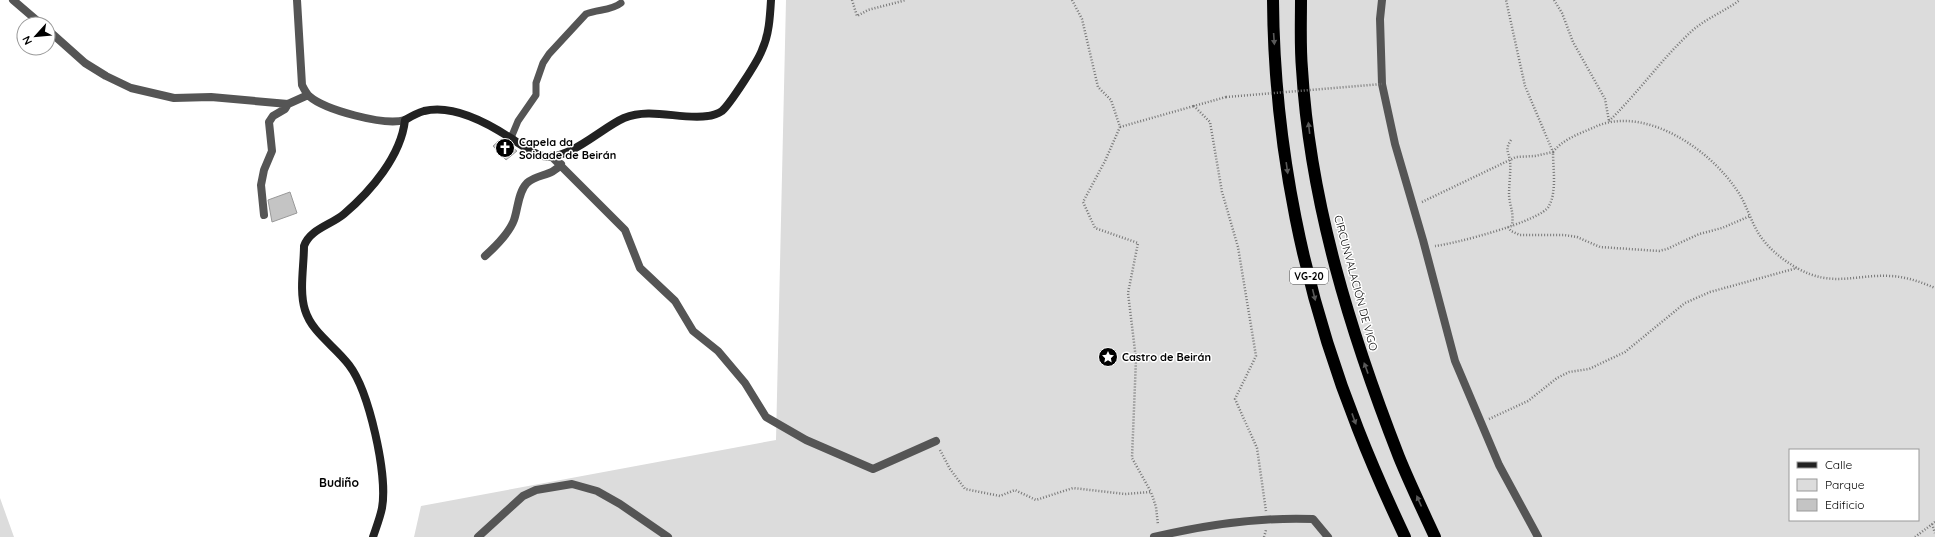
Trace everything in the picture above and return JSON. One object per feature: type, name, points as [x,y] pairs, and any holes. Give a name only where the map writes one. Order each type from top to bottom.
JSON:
[{"type":"highway","name":"VG-20","points":[[1273,0],[1276,72],[1281,125],[1288,175],[1307,265],[1326,339],[1341,384],[1358,429],[1404,537]]},
{"type":"highway","name":"CIRCUNVALACIÓN DE VIGO","points":[[1301,0],[1303,79],[1311,148],[1327,236],[1358,346],[1400,458],[1435,537]]},
{"type":"street","points":[[13,0],[32,16]]},
{"type":"street","points":[[297,0],[302,85],[308,95],[316,101],[343,112],[390,123],[405,120],[423,111],[444,110],[471,117],[494,127],[529,150],[542,156],[551,156],[566,151],[624,118],[651,114],[693,117],[709,116],[722,111],[731,100],[762,51],[770,20],[771,0]]},
{"type":"street","points":[[1382,0],[1380,19],[1382,84],[1395,144],[1455,361],[1499,465],[1538,537]]},
{"type":"street","points":[[56,37],[85,62],[106,76],[131,88],[174,98],[211,97],[288,104],[308,95]]},
{"type":"street","points":[[264,215],[261,184],[264,170],[272,151],[270,122],[273,116],[285,109],[288,104]]},
{"type":"street","points":[[372,537],[382,509],[384,488],[383,470],[378,447],[358,379],[348,364],[320,334],[306,312],[303,302],[304,246],[307,239],[314,233],[343,215],[381,174],[399,145],[405,120]]},
{"type":"street","points":[[551,156],[561,164],[625,230],[640,268],[675,301],[693,332],[718,351],[745,383],[766,417],[806,440],[873,469],[936,441]]},
{"type":"street","points":[[485,256],[496,246],[513,222],[523,189],[527,183],[533,179],[556,171],[561,164]]},
{"type":"street","points":[[478,537],[523,496],[536,490],[572,484],[596,491],[620,504],[668,537]]},
{"type":"street","points":[[1157,536],[1283,518],[1313,519],[1328,537]]},
{"type":"lane","points":[[511,138],[518,121],[536,95],[536,83],[543,63],[549,54],[586,14],[593,11],[614,9],[621,3]]},
{"type":"path","points":[[852,0],[857,16],[868,10],[906,0]]},
{"type":"path","points":[[1072,0],[1082,19],[1098,87],[1111,100],[1120,127],[1105,161],[1082,202],[1096,228],[1138,243],[1128,293],[1136,359],[1132,458],[1151,492],[1156,508],[1157,536]]},
{"type":"path","points":[[1425,248],[1448,244],[1512,226],[1544,213],[1548,208],[1553,190],[1553,152],[1525,86],[1506,0]]},
{"type":"path","points":[[1554,0],[1562,13],[1573,42],[1605,99],[1609,121]]},
{"type":"path","points":[[1609,121],[1626,104],[1659,64],[1694,29],[1740,0]]},
{"type":"path","points":[[1120,127],[1226,97],[1382,84]]},
{"type":"path","points":[[1194,106],[1210,122],[1222,192],[1238,247],[1256,356],[1235,399],[1257,448],[1267,520]]},
{"type":"path","points":[[1413,206],[1516,157],[1535,156],[1553,152],[1570,138],[1609,121],[1629,120],[1683,138],[1700,151],[1736,188],[1756,230],[1766,244],[1778,256],[1797,268],[1812,276],[1832,280],[1891,276],[1917,281],[1935,288]]},
{"type":"path","points":[[1511,140],[1507,145],[1506,153],[1510,160],[1509,197],[1514,214],[1512,226]]},
{"type":"path","points":[[1508,227],[1511,231],[1520,235],[1564,234],[1577,237],[1600,247],[1659,251],[1667,250],[1699,234],[1722,228],[1750,216]]},
{"type":"path","points":[[1480,423],[1528,401],[1557,378],[1568,372],[1589,369],[1625,352],[1685,303],[1710,292],[1797,268]]},
{"type":"path","points":[[936,441],[950,469],[965,489],[1000,496],[1015,490],[1036,500],[1073,488],[1124,494],[1151,492]]},
{"type":"path","points":[[1934,523],[1935,532]]},
{"type":"path","points":[[1915,537],[1934,523]]},
{"type":"green space","points":[[786,0],[1935,0],[1935,537],[414,537],[421,506],[776,440]]},
{"type":"green space","points":[[0,498],[14,537],[0,537]]},
{"type":"building","name":"Capela da Soidade de Beirán","points":[[501,139],[517,151],[506,160],[493,146]]},
{"type":"building","points":[[290,192],[297,213],[272,222],[268,200]]},
{"type":"place","name":"Capela da Soidade de Beirán","points":[[505,148]]},
{"type":"place","name":"Castro de Beirán","points":[[1108,357]]},
{"type":"district","name":"Budiño","points":[[339,483]]}]
